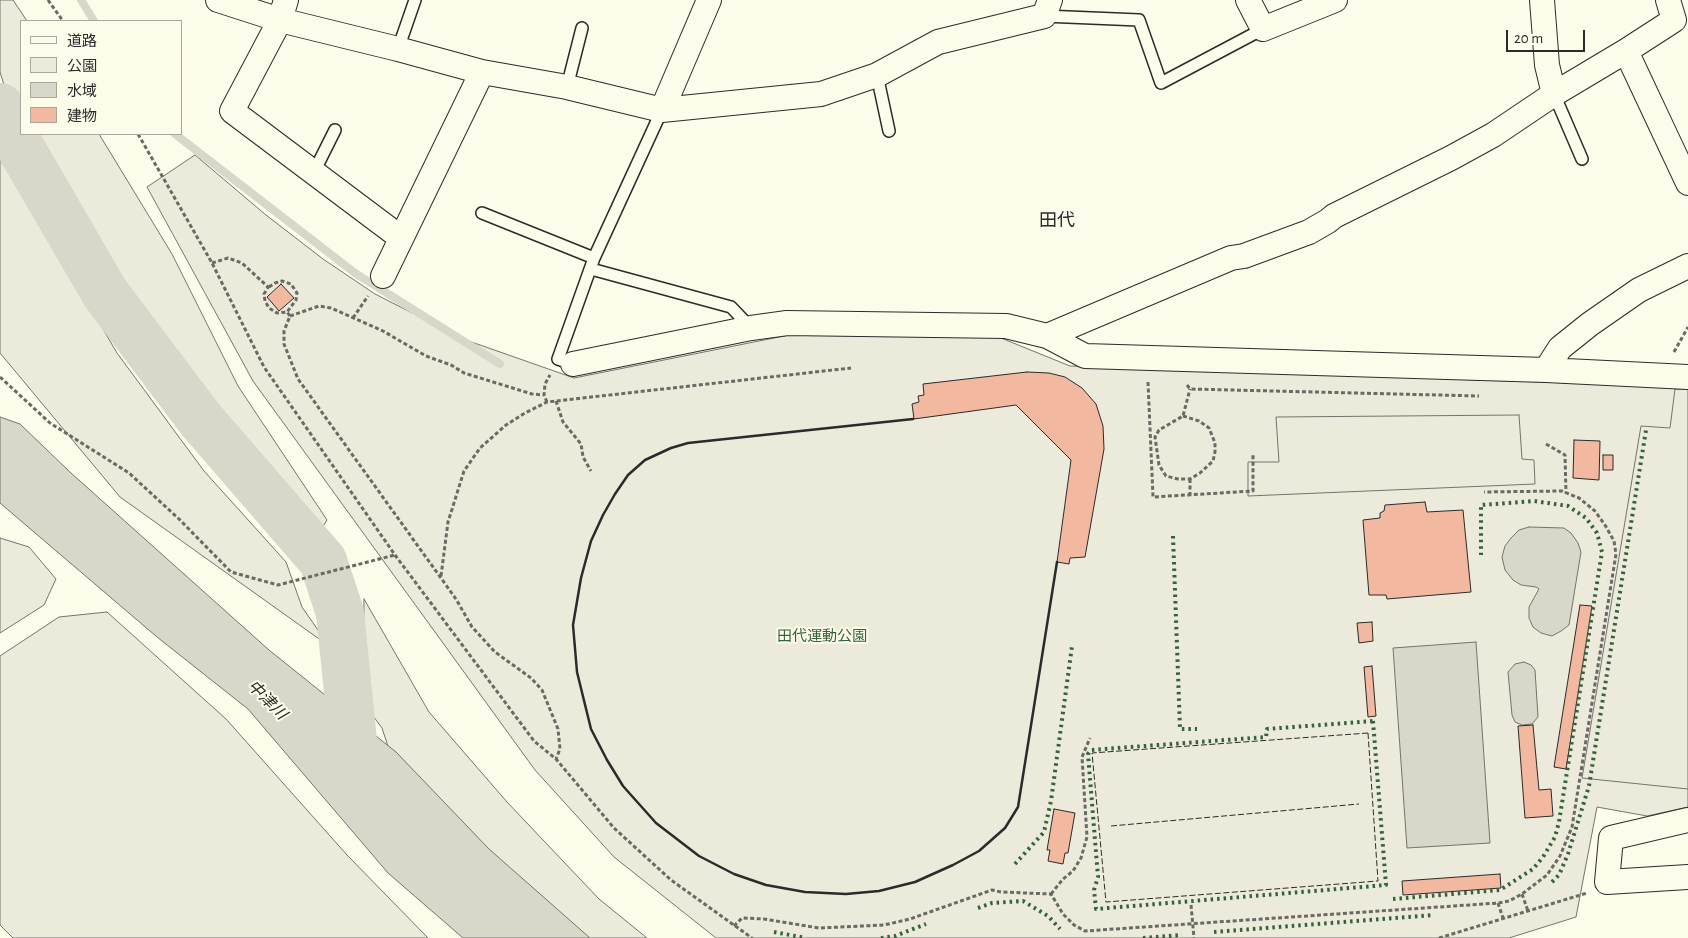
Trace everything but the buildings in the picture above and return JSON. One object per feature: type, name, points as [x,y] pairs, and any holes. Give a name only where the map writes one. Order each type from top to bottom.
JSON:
[{"type":"street","points":[[218,0],[283,10],[398,49],[482,72],[567,87],[662,110],[821,94],[877,75],[938,42],[1047,8]]},
{"type":"street","points":[[662,110],[709,0]]},
{"type":"street","points":[[1248,0],[1263,29],[1335,0]]},
{"type":"street","points":[[1542,0],[1547,65],[1554,94]]},
{"type":"street","points":[[283,10],[232,111],[402,238]]},
{"type":"street","points":[[1047,336],[1231,258],[1244,256],[1309,232],[1334,216],[1493,135],[1554,94],[1626,51],[1677,12]]},
{"type":"street","points":[[1626,51],[1688,183]]},
{"type":"street","points":[[382,276],[482,72]]},
{"type":"street","points":[[1546,370],[1560,348],[1590,324],[1640,290],[1688,266]]},
{"type":"street","points":[[566,361],[787,323],[1006,326],[1047,336],[1085,356],[1688,376]]},
{"type":"street","points":[[1688,820],[1611,838],[1607,882],[1688,877]]},
{"type":"lane","points":[[398,49],[415,0]]},
{"type":"lane","points":[[1047,8],[1139,20],[1161,83],[1263,29]]},
{"type":"lane","points":[[567,87],[582,28]]},
{"type":"lane","points":[[877,75],[889,131]]},
{"type":"lane","points":[[1554,94],[1582,159]]},
{"type":"lane","points":[[566,361],[593,263],[662,110]]},
{"type":"lane","points":[[314,172],[335,130]]},
{"type":"lane","points":[[482,213],[593,263],[731,307],[751,328]]},
{"type":"path","points":[[48,0],[62,20]]},
{"type":"path","points":[[139,135],[212,263],[264,367],[395,555],[534,741],[556,759],[614,828],[671,880],[752,938]]},
{"type":"path","points":[[212,263],[228,258],[242,263],[263,281],[268,288]]},
{"type":"path","points":[[282,281],[291,284],[297,293],[296,300],[287,312],[277,313],[270,308],[265,301],[264,294],[268,288],[274,283],[282,281]]},
{"type":"path","points":[[544,395],[532,394],[464,373],[451,365],[426,356],[382,331],[331,308],[319,306],[290,316],[284,331],[284,344],[298,379],[441,577],[472,627],[496,652],[531,678],[542,690],[558,729],[560,749],[556,759]]},
{"type":"path","points":[[287,312],[290,316]]},
{"type":"path","points":[[548,402],[544,395],[545,384],[566,361]]},
{"type":"path","points":[[441,577],[448,522],[464,472],[480,448],[506,425],[525,413],[548,402],[851,368]]},
{"type":"path","points":[[0,377],[50,423],[130,473],[231,572],[278,585],[395,555]]},
{"type":"path","points":[[1148,378],[1153,497],[1254,492],[1253,454]]},
{"type":"path","points":[[1150,428],[1158,430],[1183,416],[1190,389],[1184,379]]},
{"type":"path","points":[[1190,389],[1487,396]]},
{"type":"path","points":[[556,401],[562,422],[581,444],[583,457],[591,471]]},
{"type":"path","points":[[1158,430],[1156,437],[1159,466],[1166,476],[1190,479],[1214,461],[1215,442],[1209,428],[1199,421],[1183,416]]},
{"type":"path","points":[[1546,444],[1565,455],[1566,493]]},
{"type":"path","points":[[1190,479],[1190,496]]},
{"type":"path","points":[[1051,894],[1063,914],[1074,925],[1086,931],[1498,902],[1509,900],[1522,894],[1547,875],[1560,856],[1572,827],[1616,554],[1614,541],[1596,511],[1579,498],[1566,493],[1484,492]]},
{"type":"path","points":[[1051,894],[1063,879],[1073,871],[1081,858],[1087,837],[1082,758],[1090,738]]},
{"type":"path","points":[[1439,938],[1589,892],[1607,882]]},
{"type":"path","points":[[734,926],[742,918],[764,919],[819,928],[884,925],[910,920],[992,890],[1051,894]]},
{"type":"path","points":[[1522,894],[1528,911]]},
{"type":"path","points":[[1498,902],[1503,918]]},
{"type":"path","points":[[1191,905],[1194,938]]},
{"type":"green space","points":[[0,0],[13,0],[26,20],[20,20],[20,120],[10,104],[0,72]]},
{"type":"green space","points":[[29,135],[100,135],[172,254],[238,386],[327,520],[317,536],[253,470],[206,410],[85,230]]},
{"type":"green space","name":"田代運動公園","points":[[195,155],[266,215],[323,259],[375,294],[463,339],[574,378],[789,335],[996,336],[1070,366],[1688,387],[1688,807],[1647,816],[1597,807],[1576,917],[1509,938],[716,938],[614,857],[535,770],[253,381],[147,187]]},
{"type":"green space","points":[[0,159],[51,240],[117,353],[204,471],[286,562],[302,607],[329,646],[120,497],[0,353]]},
{"type":"green space","points":[[0,538],[29,547],[56,579],[44,605],[0,633]]},
{"type":"green space","points":[[364,599],[429,712],[507,802],[599,899],[647,938],[586,938],[398,777],[382,728],[359,697],[363,674]]},
{"type":"green space","points":[[107,612],[226,719],[347,855],[428,938],[13,938],[0,925],[0,656],[59,617]]},
{"type":"shaded area","points":[[1675,389],[1688,389],[1688,789],[1582,778],[1641,426],[1670,428]]},
{"type":"shaded area","points":[[1519,415],[1522,459],[1534,460],[1535,484],[1248,496],[1248,462],[1279,462],[1276,417]]},
{"type":"water","name":"中津川","points":[[0,417],[20,424],[71,473],[269,650],[396,752],[489,849],[590,938],[463,938],[388,873],[248,709],[157,637],[0,503]]},
{"type":"water","points":[[1529,527],[1564,528],[1571,533],[1578,543],[1581,552],[1569,625],[1552,636],[1541,633],[1533,627],[1529,618],[1529,607],[1539,589],[1521,585],[1513,580],[1505,570],[1502,557],[1505,546],[1511,538],[1519,530]]},
{"type":"water","points":[[1476,642],[1490,843],[1407,848],[1393,648]]},
{"type":"water","points":[[1524,662],[1531,665],[1535,670],[1538,717],[1532,724],[1522,725],[1515,722],[1512,715],[1508,672],[1515,664]]},
{"type":"waterway","points":[[81,0],[93,20]]},
{"type":"waterway","points":[[0,107],[4,119],[105,293],[200,419],[323,561],[340,613],[353,741],[342,776]]},
{"type":"waterway","points":[[176,135],[355,273],[500,364]]},
{"type":"hedge","points":[[1552,882],[1559,875],[1568,854],[1589,786],[1646,430]]},
{"type":"hedge","points":[[1393,899],[1500,890],[1533,869],[1555,837],[1559,822],[1602,552],[1597,533],[1586,518],[1568,506],[1534,501],[1481,505],[1481,555]]},
{"type":"hedge","points":[[1173,536],[1180,729],[1197,729]]},
{"type":"hedge","points":[[1015,864],[1044,832],[1051,801],[1072,646]]},
{"type":"hedge","points":[[1373,721],[1386,885],[1096,909],[1094,890],[1098,877],[1088,754],[1091,750],[1266,737],[1267,729],[1373,721]]},
{"type":"hedge","points":[[978,908],[992,903],[1023,901],[1048,916],[1060,929]]},
{"type":"hedge","points":[[1214,932],[1433,915]]},
{"type":"hedge","points":[[881,938],[895,936],[926,924]]},
{"type":"hedge","points":[[774,932],[806,938]]},
{"type":"hedge","points":[[1143,938],[1182,935]]},
{"type":"fence","points":[[1368,733],[1378,881],[1106,902],[1092,753],[1368,733]]},
{"type":"fence","points":[[1111,826],[1359,804]]},
{"type":"wall","points":[[913,419],[688,443],[671,448],[645,460],[628,475],[615,494],[591,541],[581,578],[573,625],[577,672],[591,729],[607,760],[623,786],[656,823],[699,856],[734,874],[766,885],[805,892],[846,894],[879,891],[915,882],[979,851],[1005,828],[1018,807],[1057,562]]},
{"type":"district","name":"田代","points":[[1057,221]]}]
